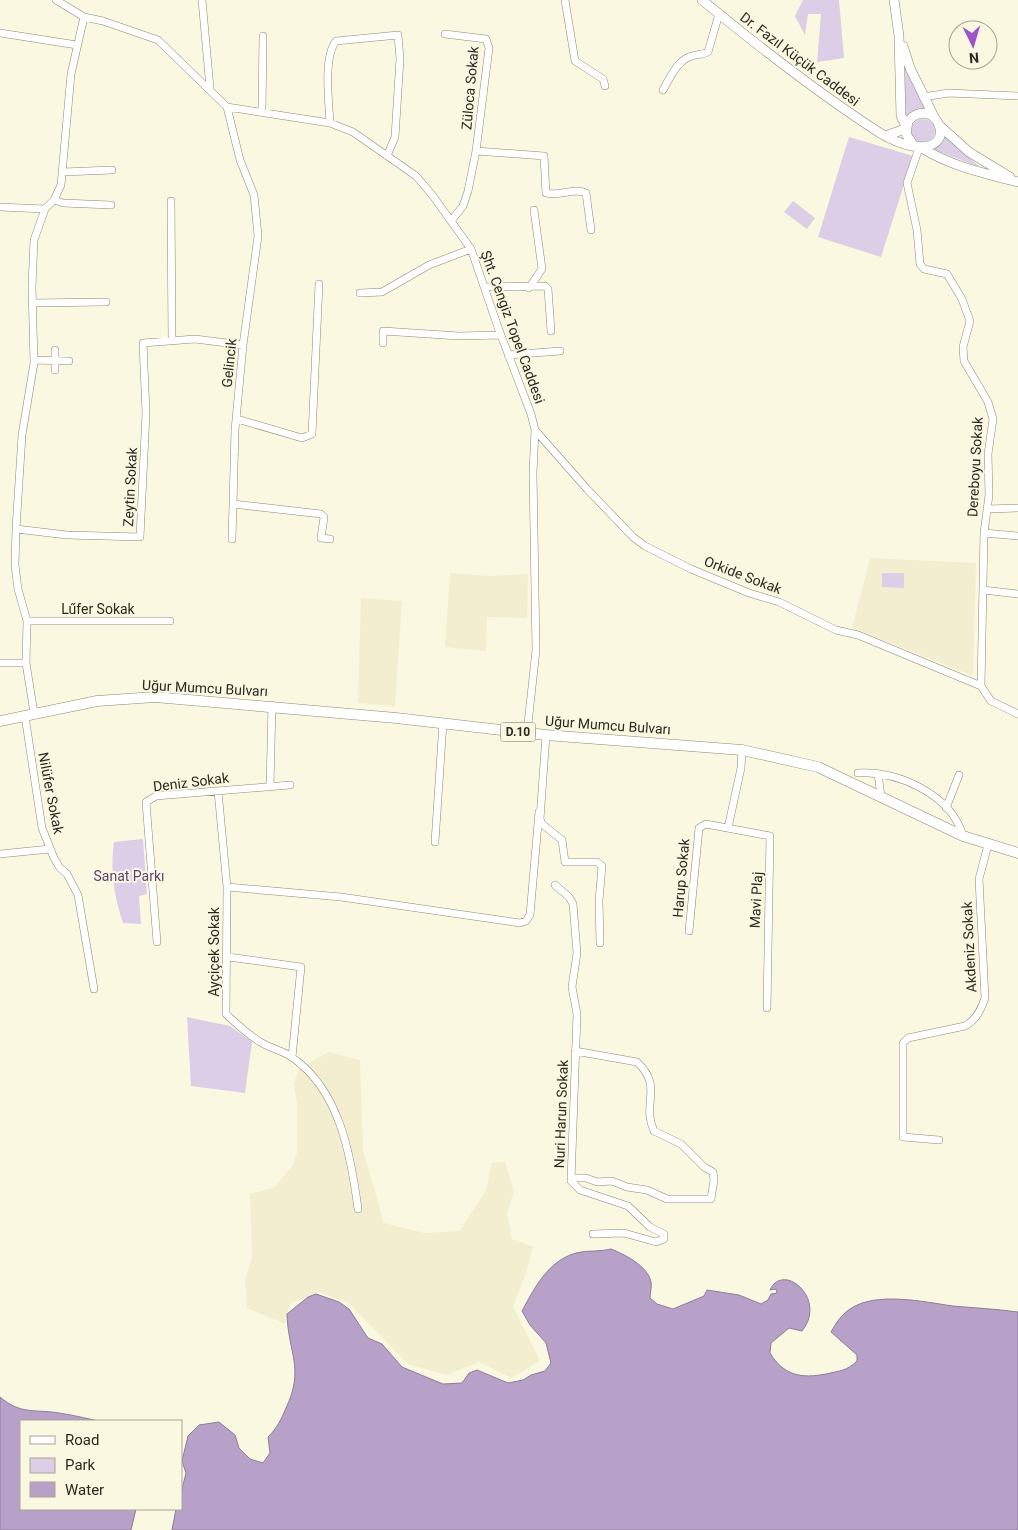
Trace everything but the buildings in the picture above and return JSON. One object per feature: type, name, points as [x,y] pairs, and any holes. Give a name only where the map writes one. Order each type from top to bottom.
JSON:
[{"type":"main road","name":"Uğur Mumcu Bulvarı","points":[[0,721],[97,701],[155,697],[272,706],[546,735],[742,750],[818,767],[964,836],[1018,853]]},
{"type":"street","points":[[56,0],[84,17],[104,21],[158,40],[210,88],[227,107]]},
{"type":"street","points":[[202,0],[210,88]]},
{"type":"street","points":[[565,0],[575,61],[603,79],[605,86]]},
{"type":"street","points":[[894,0],[899,36],[901,116],[906,128],[907,139],[919,147],[933,145],[941,131],[940,126],[923,97],[899,36]]},
{"type":"street","name":"Dr. Fazıl Küçük Caddesi","points":[[705,1],[719,14],[824,95],[885,136],[919,147],[932,154],[978,171],[1018,182]]},
{"type":"street","points":[[663,90],[675,68],[690,56],[702,55],[708,52],[719,14]]},
{"type":"street","points":[[0,207],[45,209],[54,200],[62,185],[71,74],[84,17]]},
{"type":"street","points":[[0,33],[77,44]]},
{"type":"street","name":"Züloca Sokak","points":[[445,34],[486,39],[488,43],[476,151],[463,206],[451,221]]},
{"type":"street","points":[[330,123],[328,65],[333,44],[336,41],[398,35],[400,59],[395,136],[387,156]]},
{"type":"street","points":[[262,111],[263,36]]},
{"type":"street","points":[[923,97],[948,93],[1018,96]]},
{"type":"street","name":"Şht. Cengiz Topel Caddesi","points":[[227,107],[330,123],[353,132],[416,176],[471,249],[500,335],[531,414],[535,430],[533,473],[536,650],[527,733]]},
{"type":"street","name":"Gelincik","points":[[227,107],[240,160],[254,195],[258,222],[255,274],[243,345],[237,419],[232,539]]},
{"type":"street","points":[[906,128],[908,121],[917,114],[923,113],[934,117]]},
{"type":"street","name":"Dr. Fazıl Küçük Caddesi","points":[[940,126],[969,152],[1018,182]]},
{"type":"street","points":[[885,136],[906,128]]},
{"type":"street","name":"Dereboyu Sokak","points":[[919,147],[907,183],[917,230],[920,264],[924,269],[947,274],[962,299],[970,321],[963,346],[964,360],[988,402],[993,419],[988,454],[987,509],[984,533],[981,686]]},
{"type":"street","points":[[476,151],[544,156],[546,193],[581,191],[586,193],[591,230]]},
{"type":"street","points":[[63,172],[112,170]]},
{"type":"street","points":[[54,200],[63,203],[111,205]]},
{"type":"street","points":[[171,201],[172,340],[195,339],[243,345]]},
{"type":"street","name":"Nilüfer Sokak","points":[[45,209],[34,240],[32,304],[34,360],[22,435],[15,565],[18,589],[26,621],[29,714],[42,828],[50,850],[60,868],[68,874],[78,895],[94,989]]},
{"type":"street","points":[[529,288],[542,269],[534,210]]},
{"type":"street","points":[[360,292],[382,292],[429,265],[471,249]]},
{"type":"street","points":[[237,419],[302,438],[312,434],[319,284]]},
{"type":"street","points":[[484,287],[529,288],[545,286],[548,289],[551,331]]},
{"type":"street","points":[[32,304],[106,302]]},
{"type":"street","points":[[383,343],[383,331],[459,336],[500,335]]},
{"type":"street","name":"Zeytin Sokak","points":[[16,529],[67,535],[140,537],[146,412],[143,343],[172,340]]},
{"type":"street","points":[[55,350],[55,370]]},
{"type":"street","points":[[508,355],[560,351]]},
{"type":"street","points":[[34,360],[69,361]]},
{"type":"street","name":"Orkide Sokak","points":[[535,430],[587,489],[633,537],[645,546],[691,569],[749,593],[779,602],[836,630],[858,635],[981,686]]},
{"type":"street","points":[[233,504],[321,514],[324,517],[321,538],[330,539]]},
{"type":"street","points":[[987,509],[1018,508]]},
{"type":"street","points":[[984,533],[1018,536]]},
{"type":"street","points":[[983,590],[1018,594]]},
{"type":"street","name":"Lűfer Sokak","points":[[26,621],[170,621]]},
{"type":"street","points":[[0,663],[26,663]]},
{"type":"street","points":[[981,686],[991,702],[1018,714]]},
{"type":"street","points":[[270,786],[272,706]]},
{"type":"street","points":[[435,842],[443,723]]},
{"type":"street","points":[[227,887],[341,897],[520,923],[526,921],[530,914],[546,735]]},
{"type":"street","points":[[728,828],[742,750]]},
{"type":"street","points":[[858,773],[878,774],[908,781],[928,792],[960,824],[964,836]]},
{"type":"street","points":[[878,774],[881,796]]},
{"type":"street","points":[[946,808],[959,775]]},
{"type":"street","name":"Deniz Sokak","points":[[157,942],[146,802],[156,796],[290,785]]},
{"type":"street","name":"Ayçiçek Sokak","points":[[218,791],[227,887],[228,956],[226,1014],[261,1043],[292,1057],[318,1080],[334,1110],[353,1166],[358,1208]]},
{"type":"street","points":[[539,812],[542,824],[562,840],[565,862],[597,862],[602,866],[599,901],[600,943]]},
{"type":"street","name":"Harup Sokak","points":[[689,931],[698,830],[701,825],[706,824],[728,828]]},
{"type":"street","name":"Mavi Plaj","points":[[728,828],[770,836],[767,1008]]},
{"type":"street","name":"Akdeniz Sokak","points":[[939,1140],[903,1137],[903,1043],[908,1038],[965,1026],[972,1022],[981,1009],[984,998],[979,879],[988,845]]},
{"type":"street","points":[[0,854],[50,850]]},
{"type":"street","name":"Nuri Harun Sokak","points":[[555,885],[570,897],[573,904],[576,953],[572,987],[577,1014],[571,1181],[580,1190],[628,1206],[650,1227],[664,1234],[664,1239],[656,1242],[624,1233],[593,1234]]},
{"type":"street","points":[[228,956],[301,967],[292,1057]]},
{"type":"street","name":"Nuri Harun Sokak","points":[[571,1178],[586,1178],[597,1182],[612,1181],[627,1187],[647,1190],[667,1199],[700,1200],[711,1199],[714,1180],[713,1172],[704,1166],[682,1144],[654,1131],[650,1122],[650,1077],[637,1062],[575,1051]]},
{"type":"shaded area","points":[[870,558],[976,563],[973,676],[852,628]]},
{"type":"shaded area","points":[[450,573],[489,576],[528,574],[527,618],[487,617],[486,651],[445,647]]},
{"type":"shaded area","points":[[361,598],[402,601],[395,706],[358,703]]},
{"type":"shaded area","points":[[329,1052],[360,1060],[363,1150],[384,1223],[424,1233],[460,1231],[486,1190],[492,1163],[505,1162],[514,1191],[507,1213],[512,1239],[533,1247],[527,1270],[513,1307],[540,1361],[511,1378],[479,1362],[446,1375],[408,1364],[350,1304],[319,1292],[290,1304],[285,1324],[247,1308],[245,1278],[252,1258],[250,1194],[274,1188],[293,1165],[297,1152],[297,1105],[294,1083],[299,1068]]},
{"type":"green space","points":[[803,0],[839,0],[844,58],[817,62],[821,14],[808,14],[805,35],[795,16]]},
{"type":"green space","points":[[904,65],[926,109],[916,110],[906,116]]},
{"type":"green space","points":[[923,119],[931,123],[935,131],[931,139],[923,143],[915,139],[911,131],[915,123]]},
{"type":"green space","points":[[944,136],[980,167],[934,150]]},
{"type":"green space","points":[[849,137],[913,156],[881,257],[818,237]]},
{"type":"green space","points":[[793,201],[815,218],[807,229],[784,212]]},
{"type":"green space","points":[[882,573],[904,573],[904,588],[882,587]]},
{"type":"green space","name":"Sanat Parkı","points":[[143,839],[147,894],[139,896],[141,924],[123,923],[114,883],[112,863],[114,842]]},
{"type":"green space","points":[[187,1017],[230,1026],[252,1042],[245,1093],[191,1086]]},
{"type":"water","points":[[611,1249],[629,1257],[640,1266],[649,1276],[651,1282],[650,1298],[657,1304],[673,1309],[704,1296],[707,1290],[739,1295],[761,1304],[768,1300],[771,1294],[777,1293],[776,1289],[770,1290],[776,1282],[784,1280],[793,1282],[807,1296],[810,1307],[809,1319],[802,1331],[789,1328],[771,1343],[770,1353],[781,1366],[794,1374],[809,1376],[839,1371],[850,1367],[857,1361],[857,1355],[831,1332],[837,1322],[850,1309],[873,1300],[915,1300],[953,1306],[1018,1312],[1018,1530],[172,1530],[176,1510],[182,1510],[182,1489],[186,1473],[182,1461],[188,1436],[199,1425],[219,1422],[235,1435],[239,1448],[250,1459],[263,1463],[270,1453],[268,1437],[282,1416],[292,1394],[294,1382],[294,1361],[287,1314],[308,1297],[316,1294],[339,1302],[349,1309],[368,1338],[382,1344],[402,1367],[443,1384],[462,1383],[469,1373],[477,1370],[508,1383],[523,1380],[531,1375],[545,1371],[551,1363],[546,1343],[530,1325],[522,1311],[543,1276],[566,1257],[580,1252]]},
{"type":"water","points":[[0,1397],[15,1407],[22,1409],[59,1413],[93,1420],[20,1420],[20,1510],[136,1510],[131,1530],[0,1530]]}]
